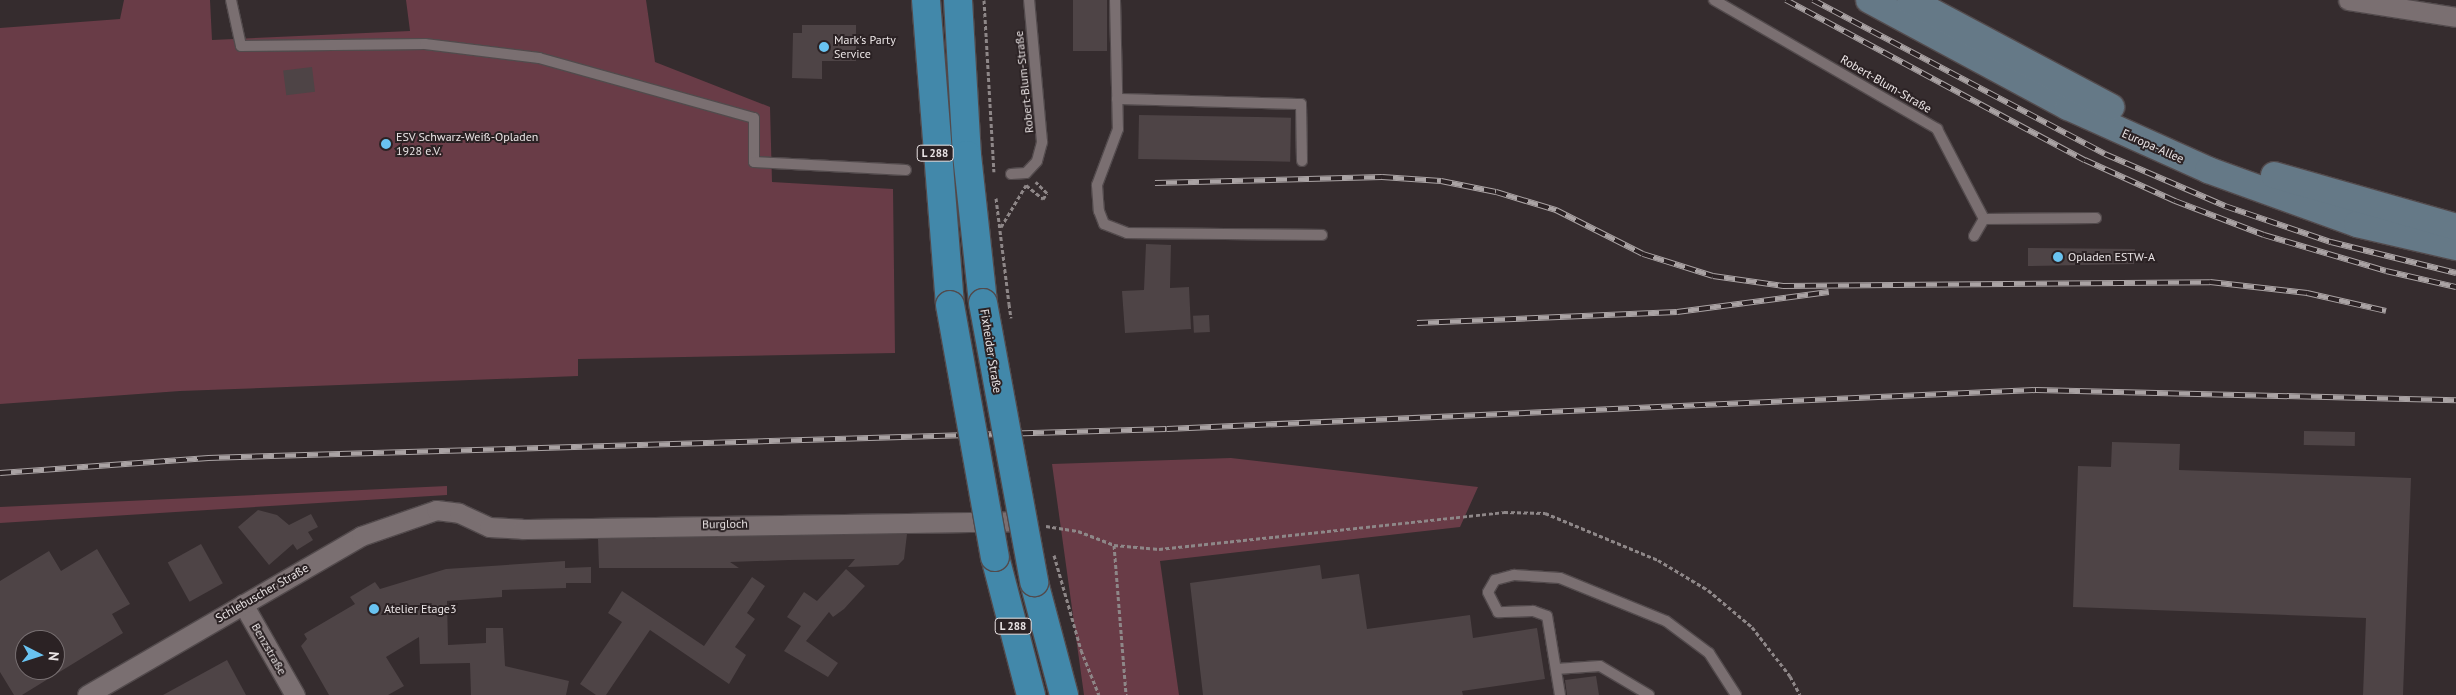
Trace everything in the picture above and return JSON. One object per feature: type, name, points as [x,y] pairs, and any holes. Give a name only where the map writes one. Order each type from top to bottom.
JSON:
[{"type":"highway","name":"L 288","points":[[926,0],[950,305],[995,557],[1031,695]]},
{"type":"highway","name":"Fixheider Straße","points":[[958,0],[967,155],[996,304],[1034,582],[1064,695]]},
{"type":"main road","name":"Europa-Allee","points":[[1869,0],[2068,107],[2208,170],[2357,224],[2456,247]]},
{"type":"main road","name":"Europa-Allee","points":[[1910,0],[2157,129],[2335,196],[2456,227]]},
{"type":"street","points":[[2348,0],[2456,17]]},
{"type":"street","name":"Burgloch","points":[[445,509],[490,527],[522,529],[1008,521]]},
{"type":"street","name":"Schlebuscher Straße","points":[[87,695],[361,536],[445,509]]},
{"type":"street","name":"Benzstraße","points":[[243,604],[295,695]]},
{"type":"lane","points":[[231,0],[240,46],[425,44],[540,58],[754,118],[754,162],[906,170]]},
{"type":"lane","name":"Robert-Blum-Straße","points":[[1026,173],[1037,161],[1042,142],[1029,0]]},
{"type":"lane","points":[[1115,0],[1118,129],[1097,185],[1099,211],[1104,224],[1115,231],[1322,235]]},
{"type":"lane","name":"Robert-Blum-Straße","points":[[1714,0],[1937,129],[1984,219]]},
{"type":"lane","points":[[1117,99],[1301,104],[1302,160]]},
{"type":"lane","points":[[1012,174],[1026,173]]},
{"type":"lane","points":[[1974,236],[1984,219],[2096,218]]},
{"type":"lane","points":[[1560,695],[1546,616],[1534,610],[1498,612],[1488,592],[1495,580],[1514,575],[1560,578],[1666,621],[1709,653],[1736,695]]},
{"type":"lane","points":[[1556,669],[1600,666],[1649,695]]},
{"type":"path","points":[[984,0],[994,175]]},
{"type":"path","points":[[1001,227],[1026,185],[1043,199],[1047,193],[1026,173]]},
{"type":"path","points":[[996,193],[1001,227],[996,304]]},
{"type":"path","points":[[1008,521],[1078,531],[1114,545],[1158,549],[1504,512],[1545,513],[1606,535],[1708,590],[1752,627],[1790,676],[1800,695]]},
{"type":"path","points":[[1114,545],[1126,695]]},
{"type":"path","points":[[1053,552],[1081,650],[1098,695]]},
{"type":"shaded area","name":"ESV Schwarz-Weiß-Opladen 1928 e.V.","points":[[124,0],[210,0],[212,40],[410,31],[406,0],[646,0],[655,62],[770,107],[772,182],[893,189],[895,353],[578,359],[578,376],[180,391],[0,404],[0,28],[120,19]]},
{"type":"shaded area","points":[[1231,458],[1478,487],[1460,527],[1160,561],[1179,695],[1084,695],[1052,464]]},
{"type":"shaded area","points":[[447,486],[447,495],[0,523],[0,507]]},
{"type":"building","points":[[1073,0],[1107,0],[1107,51],[1073,51]]},
{"type":"building","name":"Mark's Party Service","points":[[802,25],[856,25],[856,61],[822,61],[822,79],[792,78],[793,33],[802,33]]},
{"type":"building","points":[[312,67],[315,92],[286,95],[283,71]]},
{"type":"building","points":[[1139,115],[1291,118],[1290,162],[1138,159]]},
{"type":"building","points":[[1146,244],[1171,245],[1170,288],[1189,287],[1191,329],[1125,333],[1122,291],[1144,290]]},
{"type":"building","points":[[2028,248],[2135,249],[2134,264],[2028,266]]},
{"type":"building","points":[[1209,315],[1210,332],[1194,333],[1193,316]]},
{"type":"building","points":[[2304,431],[2355,432],[2355,446],[2304,445]]},
{"type":"building","points":[[2112,442],[2180,444],[2179,470],[2411,478],[2403,695],[2363,695],[2366,618],[2073,607],[2078,466],[2111,467]]},
{"type":"building","points":[[258,510],[277,515],[289,525],[311,514],[318,527],[308,532],[313,540],[297,550],[293,544],[269,565],[238,527]]},
{"type":"building","points":[[907,534],[904,559],[898,565],[848,567],[855,559],[730,562],[739,568],[599,568],[598,539]]},
{"type":"building","points":[[201,544],[223,583],[190,602],[168,562]]},
{"type":"building","points":[[97,549],[130,604],[112,614],[123,633],[65,669],[65,630],[15,630],[15,680],[46,680],[22,695],[14,695],[0,672],[0,581],[49,551],[61,571]]},
{"type":"building","points":[[565,561],[565,568],[591,567],[591,583],[566,583],[566,588],[502,590],[502,597],[447,601],[448,645],[486,643],[486,628],[503,628],[505,666],[569,681],[566,695],[471,695],[470,663],[420,664],[419,637],[386,657],[404,686],[388,695],[329,695],[301,646],[307,639],[304,634],[355,604],[350,597],[375,582],[380,589],[446,569]]},
{"type":"building","points":[[1320,565],[1322,579],[1359,574],[1367,629],[1470,615],[1473,638],[1537,628],[1545,679],[1462,691],[1463,695],[1203,695],[1190,583]]},
{"type":"building","points":[[846,569],[865,586],[844,609],[833,617],[829,612],[806,641],[838,663],[828,677],[784,651],[801,626],[787,617],[804,592],[817,601]]},
{"type":"building","points":[[752,577],[765,586],[747,613],[755,619],[735,647],[746,655],[729,684],[650,630],[606,695],[596,695],[580,684],[622,622],[608,613],[622,591],[704,646]]},
{"type":"building","points":[[227,660],[246,695],[163,695]]},
{"type":"building","points":[[1596,676],[1599,695],[1567,695],[1565,680]]},
{"type":"railway","points":[[1786,0],[2085,160],[2175,201],[2264,235],[2386,271],[2456,287]]},
{"type":"railway","points":[[1813,0],[2105,154],[2225,206],[2331,242],[2456,273]]},
{"type":"railway","points":[[1155,183],[1382,177],[1441,181],[1496,192],[1556,210],[1643,254],[1713,276],[1783,286],[2210,282],[2307,293],[2386,311]]},
{"type":"railway","points":[[1417,323],[1677,312],[1829,292]]},
{"type":"railway","points":[[0,473],[208,458],[1167,429],[2036,390],[2456,400]]},
{"type":"place","name":"Mark's Party Service","points":[[824,47]]},
{"type":"place","name":"ESV Schwarz-Weiß-Opladen 1928 e.V.","points":[[386,144]]},
{"type":"place","name":"Opladen ESTW-A","points":[[2058,257]]},
{"type":"place","name":"Atelier Etage3","points":[[374,609]]}]
